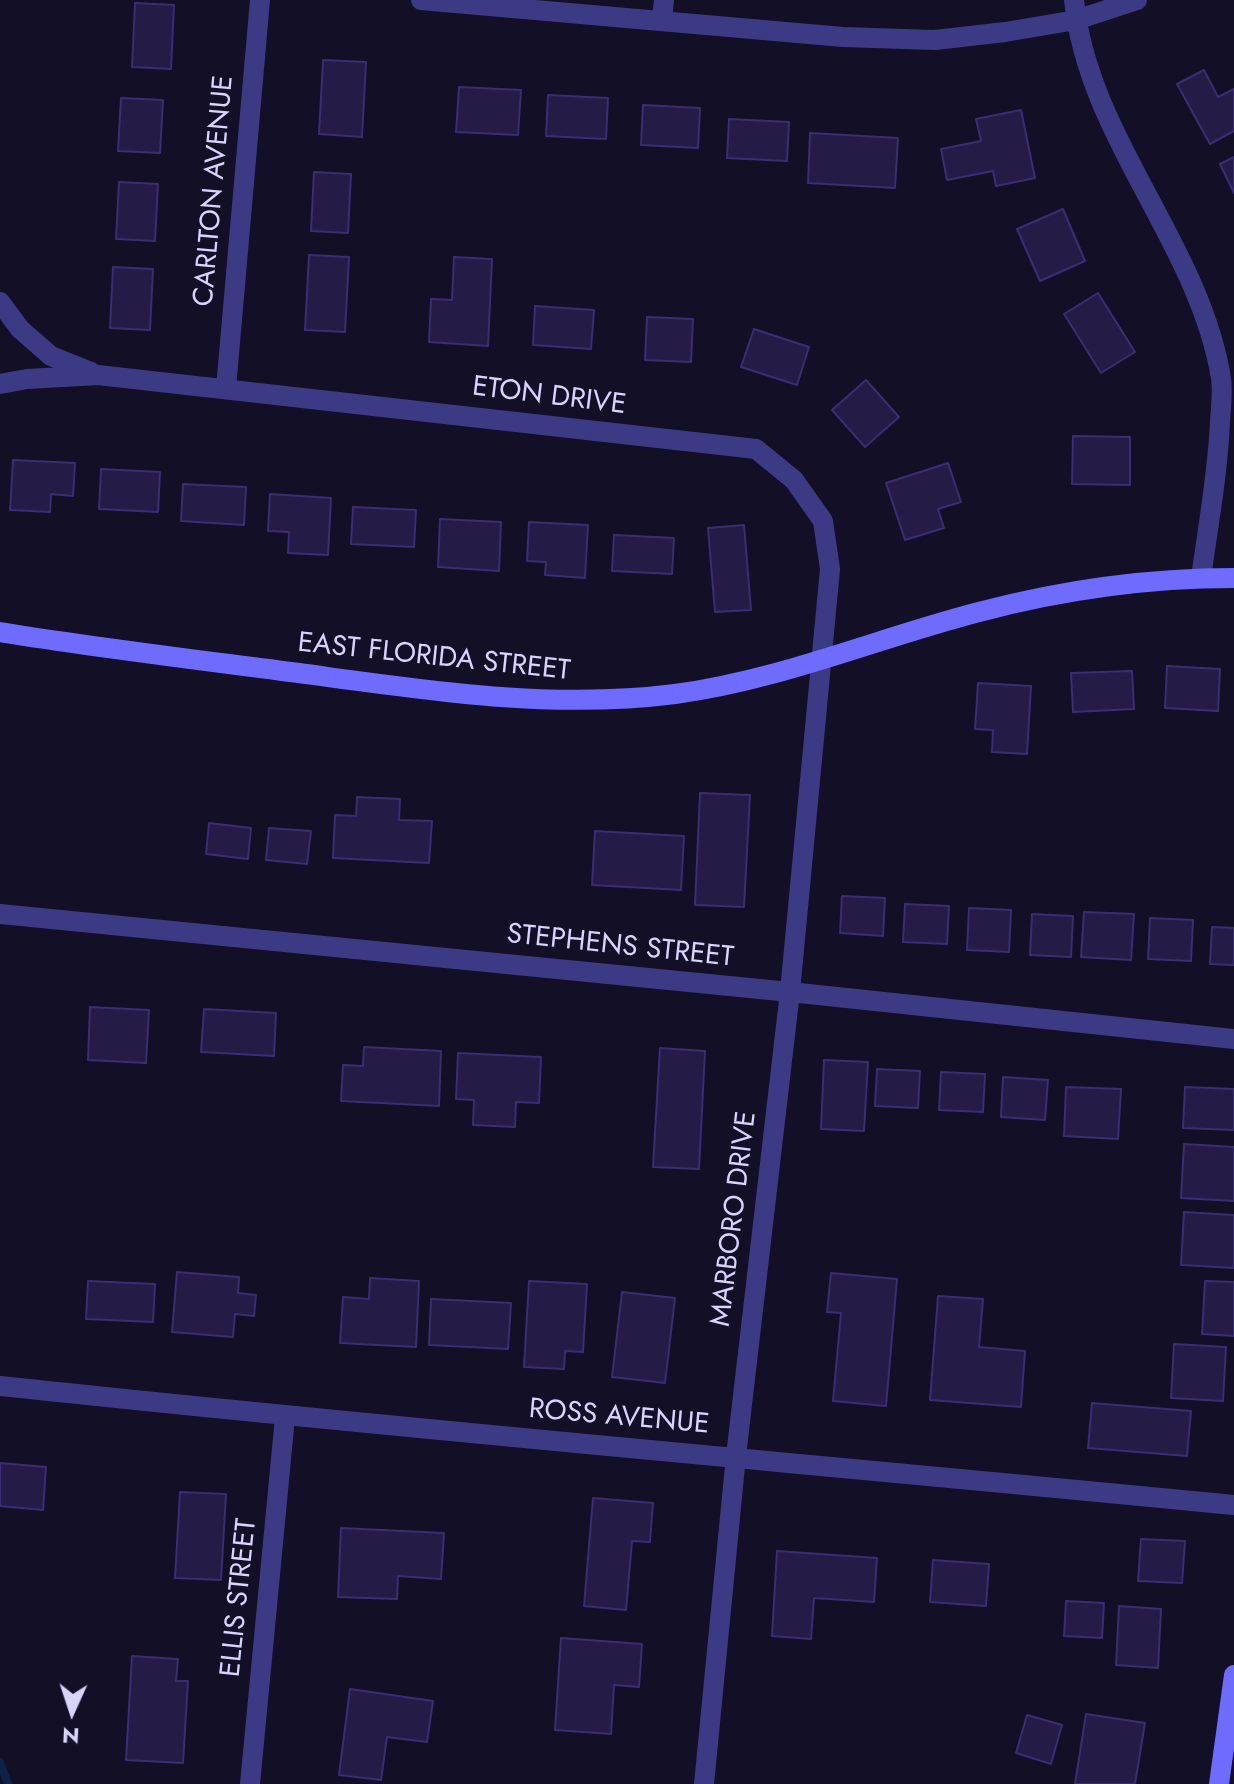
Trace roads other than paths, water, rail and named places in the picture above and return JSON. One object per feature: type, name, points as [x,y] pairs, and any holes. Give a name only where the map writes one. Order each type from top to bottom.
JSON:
[{"type":"main road","name":"EAST FLORIDA STREET","points":[[0,632],[373,683],[502,697],[583,701],[676,694],[820,660],[977,612],[1054,594],[1141,582],[1234,578]]},
{"type":"main road","points":[[1219,1784],[1234,1675]]},
{"type":"street","name":"CARLTON AVENUE","points":[[226,388],[260,0]]},
{"type":"street","points":[[421,0],[663,10],[843,37],[935,40],[1005,32],[1075,10],[1137,0]]},
{"type":"street","points":[[1075,10],[1102,110],[1207,319],[1222,381],[1219,450],[1201,578]]},
{"type":"street","name":"ETON DRIVE","points":[[0,302],[20,329],[51,356],[98,375]]},
{"type":"street","name":"ETON DRIVE","points":[[0,384],[27,379],[98,375],[756,449],[794,480],[823,521],[830,569],[820,660]]},
{"type":"street","name":"MARBORO DRIVE","points":[[704,1784],[736,1456],[790,992],[820,660]]},
{"type":"street","name":"STEPHENS STREET","points":[[0,914],[1234,1039]]},
{"type":"street","name":"ROSS AVENUE","points":[[0,1386],[285,1417],[736,1456],[1234,1505]]},
{"type":"street","name":"ELLIS STREET","points":[[250,1784],[285,1417]]},
{"type":"waterway","points":[[0,1762],[8,1784]]}]
